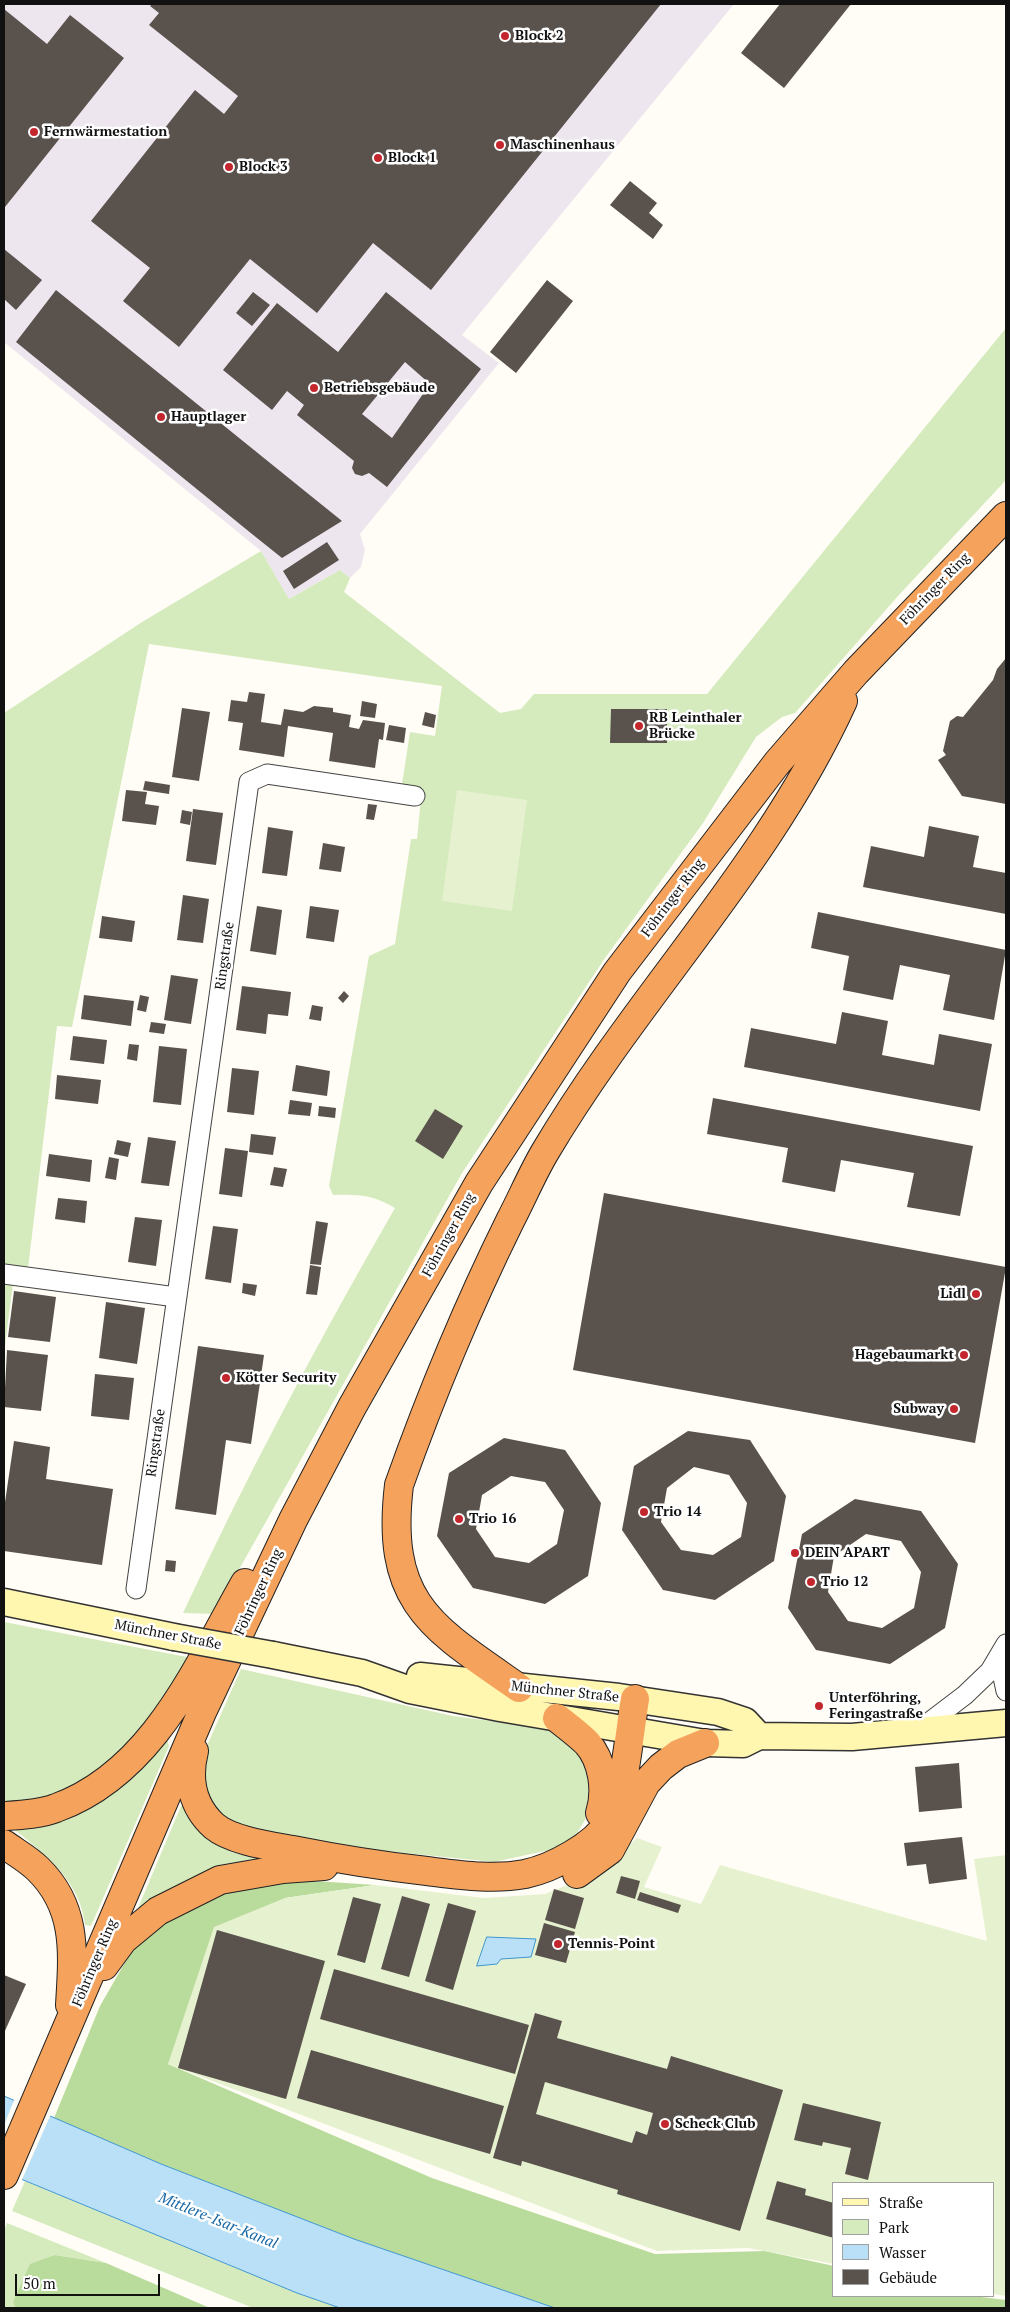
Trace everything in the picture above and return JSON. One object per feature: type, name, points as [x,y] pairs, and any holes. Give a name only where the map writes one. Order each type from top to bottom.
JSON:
[{"type":"highway","name":"Föhringer Ring","points":[[4,2175],[202,1712],[292,1520],[352,1407],[479,1183],[617,972],[777,763],[856,672],[1006,516]]},
{"type":"highway","points":[[519,1688],[447,1638],[423,1614],[408,1588],[399,1559],[395,1521],[399,1485],[480,1282],[545,1152],[622,1036],[755,854],[821,748],[856,672]]},
{"type":"highway","points":[[4,1816],[54,1809],[85,1796],[135,1756],[170,1714],[247,1579],[292,1520]]},
{"type":"highway","points":[[202,1712],[191,1762],[191,1790],[201,1812],[216,1827],[259,1843],[357,1863],[473,1876],[526,1873],[564,1860],[591,1841],[610,1821],[619,1794],[634,1699]]},
{"type":"highway","points":[[557,1718],[588,1744],[602,1773],[604,1803],[591,1841]]},
{"type":"highway","points":[[473,1876],[492,1888],[534,1886],[571,1878],[610,1850],[646,1783],[661,1767],[678,1754],[705,1743]]},
{"type":"highway","points":[[4,1844],[38,1868],[60,1896],[70,1927],[73,1959],[68,2027]]},
{"type":"highway","points":[[84,1990],[91,1984],[123,1940],[158,1911],[220,1880],[283,1869],[357,1863]]},
{"type":"main road","name":"Münchner Straße","points":[[4,1602],[362,1673],[410,1690],[630,1732],[705,1743],[742,1744],[759,1736],[852,1737],[914,1733],[1006,1723]]},
{"type":"main road","name":"Münchner Straße","points":[[362,1673],[409,1675],[634,1699],[718,1712],[745,1721],[759,1736]]},
{"type":"street","name":"Ringstraße","points":[[136,1589],[249,782],[267,774],[415,796]]},
{"type":"street","points":[[4,1274],[176,1297]]},
{"type":"street","points":[[914,1733],[965,1695],[990,1670],[1006,1644]]},
{"type":"street","points":[[1006,1660],[1003,1677],[1006,1691]]},
{"type":"shaded area","points":[[4,4],[734,4],[462,335],[499,363],[360,534],[365,550],[361,567],[350,578],[340,570],[289,599],[261,551],[4,342]]},
{"type":"green space","points":[[1006,328],[1006,480],[898,596],[795,713],[782,717],[756,737],[703,823],[605,958],[462,1173],[214,1614],[183,1613],[232,1510],[284,1408],[395,1208],[380,1200],[365,1196],[333,1195],[329,1186],[369,956],[395,944],[411,839],[417,839],[422,788],[402,784],[410,732],[435,736],[442,686],[149,644],[72,1027],[57,1026],[27,1277],[14,1276],[4,1353],[4,713],[142,622],[261,551],[289,599],[340,570],[350,578],[344,592],[500,713],[521,709],[534,694],[707,694]]},
{"type":"green space","points":[[457,790],[527,800],[512,911],[442,901]]},
{"type":"green space","points":[[4,1622],[192,1658],[167,1698],[151,1719],[114,1761],[94,1778],[74,1791],[53,1799],[4,1804]]},
{"type":"green space","points":[[241,1669],[453,1716],[546,1728],[573,1743],[586,1758],[593,1798],[585,1820],[574,1838],[554,1849],[494,1862],[307,1843],[244,1831],[213,1813],[205,1801],[202,1757]]},
{"type":"green space","points":[[167,1740],[169,1746],[91,1926],[85,1925],[82,1909],[69,1882],[50,1860],[15,1830],[69,1817],[110,1796]]},
{"type":"green space","points":[[181,1806],[190,1806],[263,1857],[243,1861],[196,1876],[167,1891],[136,1913]]},
{"type":"green space","name":"Scheck Club","points":[[637,1838],[662,1847],[644,1887],[701,1904],[720,1865],[987,1941],[974,1859],[1006,1855],[1006,2296],[995,2294],[995,2182],[832,2182],[832,2264],[748,2248],[657,2251],[168,2064],[214,1927],[285,1898],[375,1885],[484,1898],[545,1894],[597,1873]]},
{"type":"green space","points":[[285,1879],[375,1885],[285,1898],[168,2064],[432,2178],[655,2254],[765,2251],[832,2266],[832,2297],[981,2297],[1006,2300],[1006,2308],[555,2308],[354,2239],[161,2164],[54,2118],[100,2006],[131,1952],[163,1924],[222,1893]]},
{"type":"green space","points":[[25,2181],[297,2293],[340,2308],[253,2308],[12,2211]]},
{"type":"green space","points":[[7,2223],[106,2263],[55,2255],[13,2302],[15,2308],[4,2308],[4,2231]]},
{"type":"green space","points":[[55,2255],[106,2263],[210,2308],[15,2308],[13,2302],[30,2264]]},
{"type":"water","points":[[487,1937],[536,1939],[531,1957],[501,1959],[497,1964],[477,1966]]},
{"type":"water","name":"Mittlere-Isar-Kanal","points":[[4,2096],[161,2164],[354,2239],[555,2308],[340,2308],[297,2293],[4,2172]]},
{"type":"pier","points":[[15,2098],[51,2114],[21,2182],[4,2175],[4,2125]]},
{"type":"building","points":[[152,4],[661,4],[431,290],[373,243],[317,313],[250,259],[179,347],[123,301],[150,268],[91,221],[195,90],[224,114],[238,96],[149,25],[159,13],[150,6]]},
{"type":"building","points":[[780,4],[851,4],[784,88],[741,53]]},
{"type":"building","name":"Fernwärmestation","points":[[4,9],[47,44],[70,15],[124,58],[5,207]]},
{"type":"building","points":[[630,181],[657,203],[649,213],[663,225],[653,239],[610,205]]},
{"type":"building","points":[[4,249],[42,280],[16,310],[4,299]]},
{"type":"building","points":[[547,280],[573,301],[516,373],[490,352]]},
{"type":"building","name":"Hauptlager","points":[[56,290],[342,521],[282,558],[252,534],[16,342]]},
{"type":"building","points":[[253,292],[270,305],[252,326],[236,313]]},
{"type":"building","name":"Betriebsgebäude","points":[[386,292],[481,369],[387,487],[369,473],[362,476],[355,474],[352,468],[354,461],[297,415],[304,405],[287,391],[272,410],[223,370],[277,303],[338,352]],"holes":[[[405,362],[430,384],[392,438],[362,414]]]},
{"type":"building","points":[[327,542],[339,560],[294,589],[283,571]]},
{"type":"building","points":[[1006,658],[1006,804],[962,796],[938,760],[946,755],[943,751],[950,721],[957,716],[963,717],[993,680],[997,669]]},
{"type":"building","points":[[249,692],[265,694],[261,722],[281,725],[284,709],[303,712],[314,706],[333,708],[333,712],[351,715],[349,727],[359,729],[363,720],[385,723],[383,740],[379,739],[375,768],[329,761],[333,733],[288,726],[284,757],[239,750],[243,723],[228,721],[231,700],[247,702]]},
{"type":"building","points":[[362,701],[377,704],[375,718],[360,716]]},
{"type":"building","points":[[182,708],[210,712],[199,781],[172,777]]},
{"type":"building","name":"RB Leinthaler Brücke","points":[[611,709],[667,709],[667,743],[610,743]]},
{"type":"building","points":[[425,712],[436,715],[434,728],[422,725]]},
{"type":"building","points":[[389,725],[406,728],[404,743],[386,740]]},
{"type":"building","points":[[145,781],[170,785],[169,794],[143,790]]},
{"type":"building","points":[[126,790],[147,792],[145,804],[159,806],[156,825],[122,821]]},
{"type":"building","points":[[368,804],[377,805],[374,820],[366,819]]},
{"type":"building","points":[[193,809],[223,813],[216,865],[186,861]]},
{"type":"building","points":[[182,810],[192,812],[190,825],[180,823]]},
{"type":"building","points":[[929,826],[979,836],[973,867],[1006,873],[1006,914],[863,887],[871,846],[924,857]]},
{"type":"building","points":[[268,827],[293,831],[287,876],[262,873]]},
{"type":"building","points":[[323,843],[345,847],[341,872],[319,869]]},
{"type":"building","points":[[183,895],[209,899],[203,943],[177,940]]},
{"type":"building","points":[[257,906],[282,910],[276,955],[250,951]]},
{"type":"building","points":[[310,906],[339,910],[334,942],[306,938]]},
{"type":"building","points":[[818,912],[1006,950],[994,1020],[943,1010],[950,975],[900,965],[893,1000],[843,990],[849,956],[811,948]]},
{"type":"building","points":[[102,916],[135,921],[132,942],[99,938]]},
{"type":"building","points":[[171,975],[198,979],[191,1024],[164,1020]]},
{"type":"building","points":[[242,986],[291,992],[288,1016],[268,1014],[266,1034],[236,1030]]},
{"type":"building","points":[[344,991],[349,996],[343,1003],[338,998]]},
{"type":"building","points":[[84,995],[134,1001],[131,1026],[81,1019]]},
{"type":"building","points":[[140,995],[149,997],[146,1012],[137,1010]]},
{"type":"building","points":[[312,1005],[323,1007],[321,1021],[309,1019]]},
{"type":"building","points":[[842,1012],[888,1021],[882,1055],[934,1065],[939,1034],[992,1044],[980,1111],[744,1067],[751,1028],[836,1044]]},
{"type":"building","points":[[151,1022],[166,1024],[164,1034],[149,1032]]},
{"type":"building","points":[[73,1036],[107,1040],[104,1064],[70,1060]]},
{"type":"building","points":[[129,1044],[139,1045],[137,1061],[127,1059]]},
{"type":"building","points":[[159,1046],[187,1049],[181,1105],[153,1102]]},
{"type":"building","points":[[296,1065],[330,1071],[327,1096],[292,1091]]},
{"type":"building","points":[[232,1068],[259,1071],[254,1115],[227,1112]]},
{"type":"building","points":[[57,1075],[101,1080],[98,1104],[55,1099]]},
{"type":"building","points":[[713,1098],[973,1146],[960,1216],[907,1207],[914,1173],[841,1160],[835,1192],[782,1182],[788,1148],[707,1134]]},
{"type":"building","points":[[290,1100],[312,1103],[310,1116],[288,1114]]},
{"type":"building","points":[[319,1106],[336,1108],[335,1118],[318,1116]]},
{"type":"building","points":[[435,1109],[463,1126],[443,1159],[415,1141]]},
{"type":"building","points":[[251,1134],[276,1137],[273,1155],[249,1152]]},
{"type":"building","points":[[148,1137],[176,1141],[169,1186],[141,1183]]},
{"type":"building","points":[[117,1140],[131,1143],[128,1157],[114,1154]]},
{"type":"building","points":[[225,1148],[248,1151],[242,1197],[219,1194]]},
{"type":"building","points":[[49,1154],[92,1160],[90,1182],[46,1176]]},
{"type":"building","points":[[109,1157],[119,1159],[116,1180],[105,1178]]},
{"type":"building","points":[[274,1167],[287,1169],[283,1187],[270,1185]]},
{"type":"building","points":[[604,1193],[1006,1267],[975,1443],[573,1370]]},
{"type":"building","points":[[58,1198],[87,1201],[85,1223],[55,1219]]},
{"type":"building","points":[[135,1217],[162,1220],[156,1266],[128,1262]]},
{"type":"building","points":[[316,1221],[328,1223],[321,1265],[310,1264]]},
{"type":"building","points":[[213,1226],[238,1229],[231,1283],[205,1279]]},
{"type":"building","points":[[310,1265],[321,1267],[317,1295],[306,1294]]},
{"type":"building","points":[[243,1283],[257,1285],[255,1296],[242,1293]]},
{"type":"building","points":[[14,1291],[56,1297],[50,1342],[8,1337]]},
{"type":"building","points":[[106,1302],[145,1308],[137,1364],[99,1358]]},
{"type":"building","points":[[198,1346],[264,1355],[251,1444],[226,1440],[216,1515],[175,1509]]},
{"type":"building","points":[[7,1350],[48,1355],[41,1411],[4,1407]]},
{"type":"building","points":[[95,1374],[134,1378],[129,1420],[91,1416]]},
{"type":"building","name":"Trio 14","points":[[688,1431],[750,1440],[786,1496],[774,1561],[715,1600],[663,1590],[622,1530],[634,1466]],"holes":[[[694,1467],[729,1475],[747,1503],[741,1537],[713,1555],[681,1550],[661,1522],[667,1488]]]},
{"type":"building","name":"Trio 16","points":[[504,1438],[565,1450],[601,1503],[588,1576],[545,1604],[473,1588],[437,1536],[449,1473]],"holes":[[[511,1476],[545,1482],[564,1510],[557,1544],[529,1563],[495,1557],[476,1529],[482,1495]]]},
{"type":"building","points":[[14,1441],[50,1447],[46,1479],[113,1489],[102,1565],[4,1551],[4,1509]]},
{"type":"building","name":"Trio 12","points":[[855,1499],[921,1511],[958,1564],[945,1628],[890,1664],[816,1650],[788,1608],[802,1534]],"holes":[[[866,1534],[901,1541],[921,1572],[914,1608],[882,1628],[848,1621],[828,1592],[834,1556]]]},
{"type":"building","points":[[166,1560],[176,1561],[175,1572],[165,1571]]},
{"type":"building","points":[[959,1763],[962,1808],[919,1812],[915,1767]]},
{"type":"building","points":[[962,1837],[967,1879],[929,1884],[926,1864],[907,1866],[904,1843]]},
{"type":"building","points":[[621,1876],[640,1881],[635,1899],[616,1893]]},
{"type":"building","points":[[554,1889],[584,1898],[575,1929],[545,1920]]},
{"type":"building","points":[[640,1892],[681,1905],[678,1913],[637,1900]]},
{"type":"building","points":[[402,1896],[430,1904],[409,1977],[381,1969]]},
{"type":"building","points":[[353,1897],[381,1904],[365,1963],[337,1955]]},
{"type":"building","points":[[448,1903],[476,1911],[453,1990],[425,1981]]},
{"type":"building","points":[[544,1923],[575,1932],[566,1963],[535,1955]]},
{"type":"building","points":[[217,1930],[325,1961],[286,2099],[178,2068]]},
{"type":"building","points":[[334,1969],[529,2025],[515,2074],[320,2019]]},
{"type":"building","points":[[4,1975],[26,1984],[4,2033]]},
{"type":"building","points":[[535,2013],[562,2021],[557,2038],[667,2069],[671,2056],[783,2090],[740,2231],[617,2194],[618,2190],[522,2161],[521,2166],[493,2158]],"holes":[[[545,2082],[653,2113],[647,2135],[636,2131],[632,2143],[536,2114]]]},
{"type":"building","points":[[311,2050],[504,2106],[490,2154],[297,2098]]},
{"type":"building","points":[[803,2103],[881,2122],[868,2180],[845,2174],[851,2148],[823,2142],[822,2146],[794,2140]]},
{"type":"building","points":[[777,2181],[806,2189],[805,2195],[832,2202],[832,2237],[766,2219]]},
{"type":"place","name":"Block 2","points":[[505,36]]},
{"type":"place","name":"Fernwärmestation","points":[[34,132]]},
{"type":"place","name":"Maschinenhaus","points":[[500,145]]},
{"type":"place","name":"Block 1","points":[[378,158]]},
{"type":"place","name":"Block 3","points":[[229,167]]},
{"type":"place","name":"Betriebsgebäude","points":[[314,388]]},
{"type":"place","name":"Hauptlager","points":[[161,417]]},
{"type":"place","name":"RB Leinthaler Brücke","points":[[639,726]]},
{"type":"place","name":"Lidl","points":[[976,1294]]},
{"type":"place","name":"Hagebaumarkt","points":[[964,1355]]},
{"type":"place","name":"Kötter Security","points":[[226,1378]]},
{"type":"place","name":"Subway","points":[[954,1409]]},
{"type":"place","name":"Trio 14","points":[[644,1512]]},
{"type":"place","name":"Trio 16","points":[[459,1519]]},
{"type":"place","name":"DEIN APART","points":[[795,1553]]},
{"type":"place","name":"Trio 12","points":[[811,1582]]},
{"type":"place","name":"Unterföhring, Feringastraße","points":[[819,1706]]},
{"type":"place","name":"Tennis-Point","points":[[558,1944]]},
{"type":"place","name":"Scheck Club","points":[[665,2124]]}]
